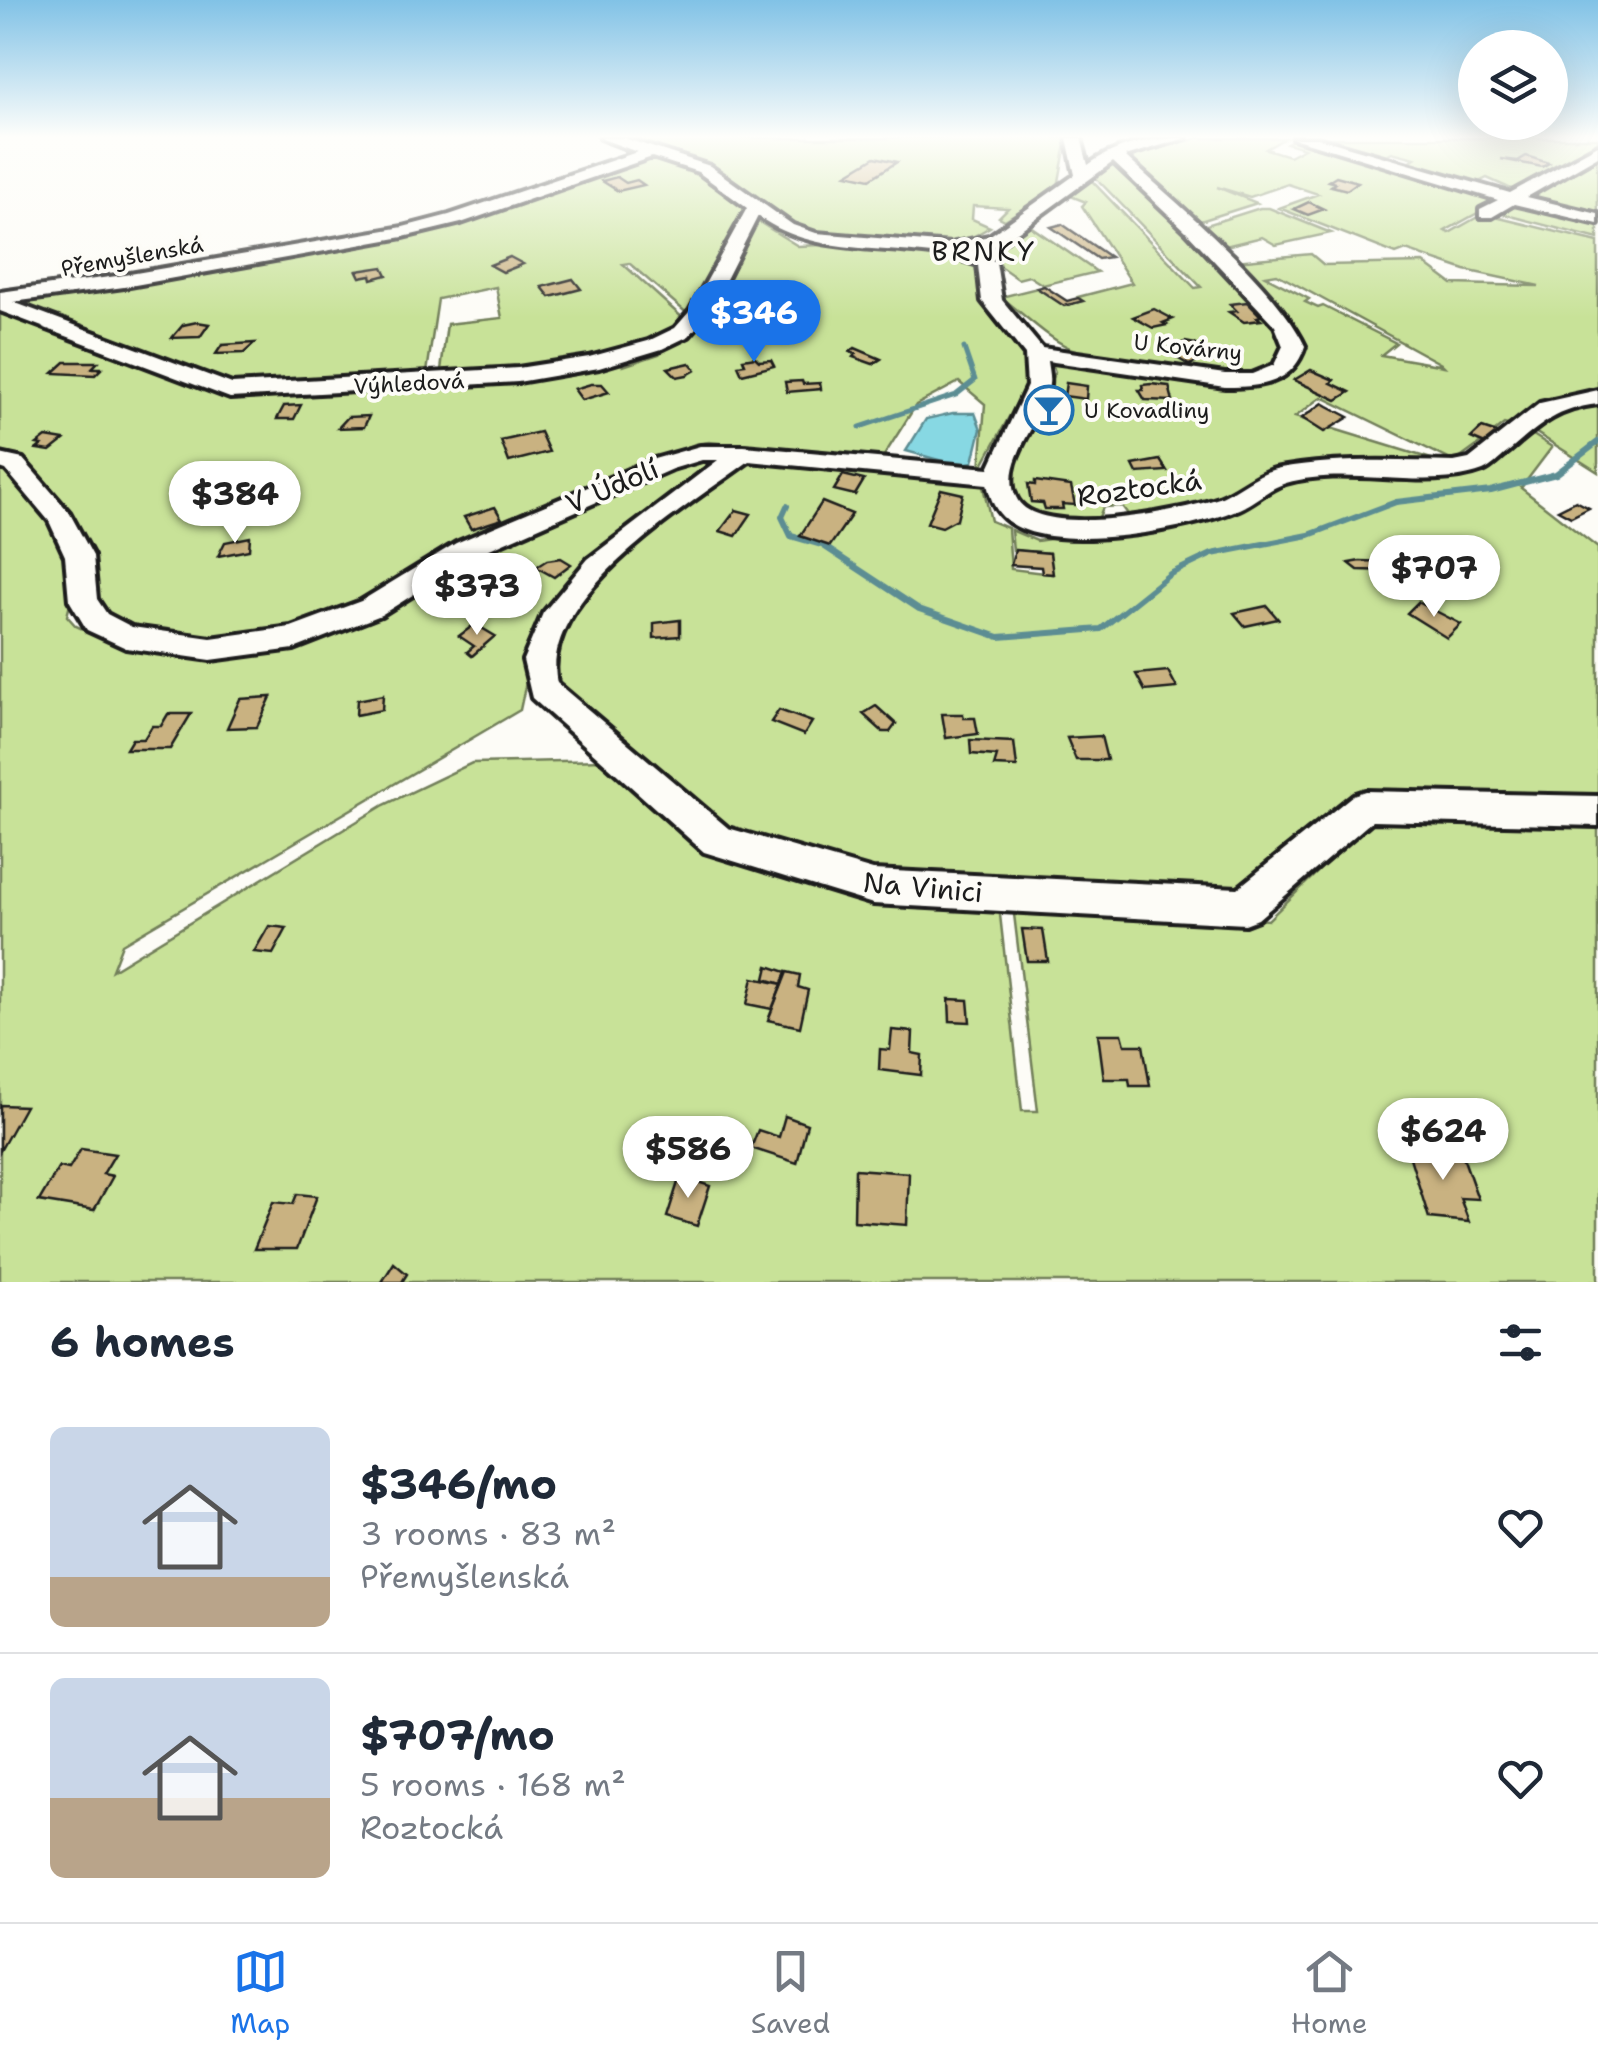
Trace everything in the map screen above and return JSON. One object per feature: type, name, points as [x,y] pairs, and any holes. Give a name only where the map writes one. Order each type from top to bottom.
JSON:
[{"type":"street","name":"Přemyšlenská","points":[[0,301],[403,232],[518,198]]},
{"type":"street","points":[[743,198],[787,230],[814,238],[951,249],[987,262]]},
{"type":"street","points":[[951,249],[995,240],[1052,198]]},
{"type":"street","name":"U Kovárny","points":[[1036,354],[1064,355],[1178,376],[1233,380],[1270,377],[1288,365],[1294,346],[1284,324],[1161,198]]},
{"type":"street","points":[[1504,218],[1486,214],[1510,198],[1598,219]]},
{"type":"street","name":"Výhledová","points":[[0,301],[230,392],[518,375],[591,363],[655,345],[682,332],[699,313],[748,217],[757,208]]},
{"type":"street","points":[[995,240],[987,262],[992,301],[1036,354],[1038,386],[998,477]]},
{"type":"street","name":"Roztocká","points":[[998,477],[1004,504],[1020,518],[1050,528],[1106,528],[1231,504],[1278,476],[1349,468],[1454,470],[1477,465],[1548,408],[1567,400],[1598,397]]},
{"type":"street","name":"V Údolí","points":[[0,461],[14,464],[60,518],[79,556],[83,600],[97,622],[126,637],[211,649],[294,638],[371,608],[466,549],[663,464],[700,453],[998,477]]},
{"type":"street","name":"Na Vinici","points":[[744,454],[631,539],[564,600],[538,654],[543,689],[717,841],[873,887],[1245,906],[1365,806],[1598,811]]},
{"type":"green space","points":[[517,198],[736,198],[752,214],[689,315],[629,263],[623,264],[686,321],[631,349],[568,364],[440,378],[447,324],[502,318],[496,287],[438,299],[426,379],[235,388],[18,305],[30,299],[378,241]]},
{"type":"green space","points":[[756,198],[1041,198],[1005,220],[999,217],[1008,208],[973,206],[972,219],[990,227],[964,242],[929,244],[796,229]]},
{"type":"green space","points":[[1075,198],[1108,198],[1195,288],[1201,287],[1115,198],[1156,198],[1244,282],[1288,346],[1276,367],[1204,373],[1149,368],[1098,357],[1057,341],[1001,297],[1037,288],[1065,306],[1082,301],[1078,297],[1132,283],[1082,206],[1086,202]]},
{"type":"green space","points":[[1168,198],[1244,198],[1257,203],[1194,223]]},
{"type":"green space","points":[[1307,198],[1494,198],[1501,200],[1445,231],[1449,233],[1483,214],[1598,242],[1598,472],[1533,431],[1504,424],[1494,432],[1481,428],[1471,438],[1481,443],[1455,462],[1322,397],[1295,417],[1441,462],[1349,463],[1206,507],[1130,517],[1122,506],[1103,507],[1098,520],[1043,522],[1011,507],[1004,477],[1055,372],[1051,361],[1163,377],[1280,377],[1298,364],[1303,344],[1235,261],[1311,254],[1324,265],[1424,263],[1452,284],[1539,286],[1465,270],[1406,250],[1396,254],[1279,208]],"holes":[[[1277,274],[1444,366],[1381,355],[1396,343],[1323,306],[1318,308],[1305,302],[1309,299],[1265,276]]]},
{"type":"green space","points":[[1522,198],[1598,198],[1598,217]]},
{"type":"green space","points":[[1513,203],[1598,221],[1598,239],[1495,212]]},
{"type":"green space","points":[[1260,208],[1331,233],[1276,245],[1262,237],[1221,247],[1200,227]]},
{"type":"green space","points":[[754,219],[798,246],[844,244],[960,255],[978,266],[989,309],[1035,369],[980,470],[985,404],[959,382],[916,405],[882,459],[709,442],[695,444],[582,494],[313,628],[201,647],[116,629],[86,610],[33,474],[11,454],[0,454],[0,313],[224,398],[512,381],[618,360],[623,366],[659,354],[657,349],[698,326]]},
{"type":"green space","points":[[1023,224],[1097,272],[1043,285],[1029,276],[1018,279],[998,265],[1000,242]]},
{"type":"green space","points":[[1530,433],[1552,447],[1521,488],[1598,548],[1598,801],[1366,794],[1246,892],[858,886],[719,836],[546,687],[572,601],[637,541],[732,468],[771,458],[982,482],[991,521],[1008,528],[1011,569],[1052,574],[1050,553],[1013,550],[1011,530],[1037,541],[1229,511],[1283,479],[1469,474]]},
{"type":"green space","points":[[704,453],[719,464],[536,635],[520,710],[122,944],[112,970],[384,805],[472,763],[605,760],[717,851],[999,906],[1022,1111],[1038,1111],[1013,906],[1135,908],[1268,920],[1370,821],[1400,817],[1598,820],[1598,1282],[0,1282],[0,462],[56,520],[78,573],[67,616],[76,626],[102,638],[156,654],[235,652],[296,641],[486,543]]},
{"type":"water","points":[[975,413],[981,429],[973,462],[957,465],[906,451],[926,419]]},
{"type":"building","points":[[1309,202],[1324,209],[1308,215],[1294,209]]},
{"type":"building","points":[[1062,224],[1110,257],[1098,259],[1051,227]]},
{"type":"building","points":[[510,257],[523,264],[503,272],[490,265]]},
{"type":"building","points":[[383,267],[387,275],[372,279],[371,275],[360,277],[357,271]]},
{"type":"building","points":[[573,279],[581,289],[550,297],[542,287]]},
{"type":"building","points":[[1044,286],[1067,301],[1083,301],[1064,306],[1037,288]]},
{"type":"building","points":[[1247,302],[1261,320],[1244,322],[1229,312],[1237,311],[1230,304]]},
{"type":"building","points":[[1154,309],[1173,319],[1163,323],[1167,325],[1153,328],[1133,317]]},
{"type":"building","points":[[209,324],[200,337],[172,338],[183,325]]},
{"type":"building","points":[[1185,342],[1195,344],[1211,357],[1189,365],[1164,350]]},
{"type":"building","points":[[255,343],[244,353],[216,354],[222,345]]},
{"type":"building","points":[[855,348],[881,359],[873,364],[853,357],[856,354],[850,352]]},
{"type":"building","points":[[755,357],[759,361],[771,360],[774,366],[742,374],[738,365],[745,364],[743,359]]},
{"type":"building","points":[[65,362],[98,362],[92,368],[102,368],[95,375],[53,373]]},
{"type":"building","points":[[690,363],[696,370],[687,375],[677,377],[668,368]]},
{"type":"building","points":[[1311,370],[1350,392],[1337,400],[1294,380]]},
{"type":"building","points":[[785,382],[820,383],[821,389],[787,392]]},
{"type":"building","points":[[1066,383],[1087,386],[1086,399],[1064,396]]},
{"type":"building","points":[[602,384],[609,392],[582,400],[574,389]]},
{"type":"building","points":[[1142,385],[1169,386],[1173,401],[1145,400],[1139,390],[1143,390]]},
{"type":"building","points":[[1047,401],[1064,406],[1055,421],[1037,416]]},
{"type":"building","points":[[1323,403],[1349,417],[1324,432],[1302,418]]},
{"type":"building","points":[[301,405],[294,419],[277,419],[284,406]]},
{"type":"building","points":[[369,416],[364,427],[338,428],[348,417]]},
{"type":"building","points":[[1482,428],[1502,437],[1492,447],[1471,438]]},
{"type":"building","points":[[540,432],[549,452],[509,462],[501,441]]},
{"type":"building","points":[[46,437],[64,440],[50,451],[37,449]]},
{"type":"building","points":[[1160,460],[1167,471],[1137,473],[1133,465]]},
{"type":"building","points":[[843,475],[864,480],[855,495],[834,490]]},
{"type":"building","points":[[1035,481],[1071,486],[1075,505],[1045,509],[1043,503],[1031,502],[1028,484],[1035,485]]},
{"type":"building","points":[[941,489],[963,494],[957,519],[942,527],[927,523]]},
{"type":"building","points":[[1576,501],[1589,508],[1571,517],[1558,510]]},
{"type":"building","points":[[822,502],[852,514],[830,546],[800,536]]},
{"type":"building","points":[[495,507],[502,519],[471,529],[464,517]]},
{"type":"building","points":[[736,510],[751,514],[736,536],[720,531]]},
{"type":"building","points":[[250,537],[249,550],[218,556],[225,542]]},
{"type":"building","points":[[1015,550],[1050,553],[1053,574],[1042,573],[1041,567],[1011,565]]},
{"type":"building","points":[[561,558],[571,564],[554,577],[536,567],[547,560]]},
{"type":"building","points":[[1389,562],[1390,571],[1358,570],[1349,563]]},
{"type":"building","points":[[1462,562],[1471,574],[1443,575],[1434,563]]},
{"type":"building","points":[[1418,602],[1461,624],[1447,638],[1407,613]]},
{"type":"building","points":[[1267,606],[1278,619],[1245,626],[1234,613]]},
{"type":"building","points":[[680,620],[680,636],[654,638],[654,623]]},
{"type":"building","points":[[475,624],[495,636],[472,656],[467,652],[474,646],[459,636]]},
{"type":"building","points":[[1168,671],[1177,688],[1145,691],[1136,674]]},
{"type":"building","points":[[383,695],[382,710],[356,715],[357,700]]},
{"type":"building","points":[[271,697],[257,727],[227,728],[240,699]]},
{"type":"building","points":[[876,706],[896,724],[890,732],[883,732],[863,714]]},
{"type":"building","points":[[779,710],[812,722],[804,735],[771,722]]},
{"type":"building","points":[[168,714],[191,714],[170,749],[126,749],[132,739],[144,739],[152,726],[161,726]]},
{"type":"building","points":[[942,714],[975,718],[978,734],[946,738]]},
{"type":"building","points":[[1101,736],[1107,760],[1076,760],[1067,738]]},
{"type":"building","points":[[970,740],[1014,742],[1017,767],[994,766],[997,756],[971,754]]},
{"type":"building","points":[[269,926],[287,928],[273,954],[254,952]]},
{"type":"building","points":[[1022,929],[1043,930],[1048,961],[1027,961]]},
{"type":"building","points":[[768,966],[786,972],[782,984],[765,979]]},
{"type":"building","points":[[787,972],[800,975],[798,987],[808,990],[800,1027],[768,1020]]},
{"type":"building","points":[[753,978],[782,984],[772,1009],[747,1004]]},
{"type":"building","points":[[949,999],[968,1000],[970,1022],[950,1021]]},
{"type":"building","points":[[892,1030],[913,1032],[912,1053],[922,1055],[921,1075],[879,1070],[880,1049],[890,1050]]},
{"type":"building","points":[[1098,1034],[1122,1034],[1125,1045],[1143,1045],[1150,1086],[1130,1086],[1129,1079],[1104,1079]]},
{"type":"building","points":[[0,1105],[25,1106],[0,1151]]},
{"type":"building","points":[[785,1116],[807,1124],[797,1163],[751,1148],[758,1130],[779,1137]]},
{"type":"building","points":[[1407,1148],[1462,1154],[1478,1199],[1460,1198],[1469,1222],[1429,1218]]},
{"type":"building","points":[[81,1149],[115,1154],[103,1174],[113,1176],[94,1210],[39,1201],[59,1167],[69,1169]]},
{"type":"building","points":[[855,1169],[909,1173],[907,1225],[854,1221]]},
{"type":"building","points":[[680,1176],[710,1186],[697,1226],[667,1217]]},
{"type":"building","points":[[297,1194],[317,1196],[297,1249],[254,1249],[273,1202],[293,1204]]},
{"type":"building","points":[[394,1263],[407,1274],[402,1282],[382,1282]]},
{"type":"waterway","points":[[860,427],[956,395],[975,380],[964,348]]},
{"type":"waterway","points":[[787,506],[782,517],[791,536],[822,545],[919,609],[999,637],[1101,629],[1170,574],[1212,554],[1309,535],[1396,502],[1491,491],[1556,474],[1598,442]]},
{"type":"place","name":"U Kovadliny","points":[[1049,410]]},
{"type":"district","name":"BRNKY","points":[[984,251]]}]
